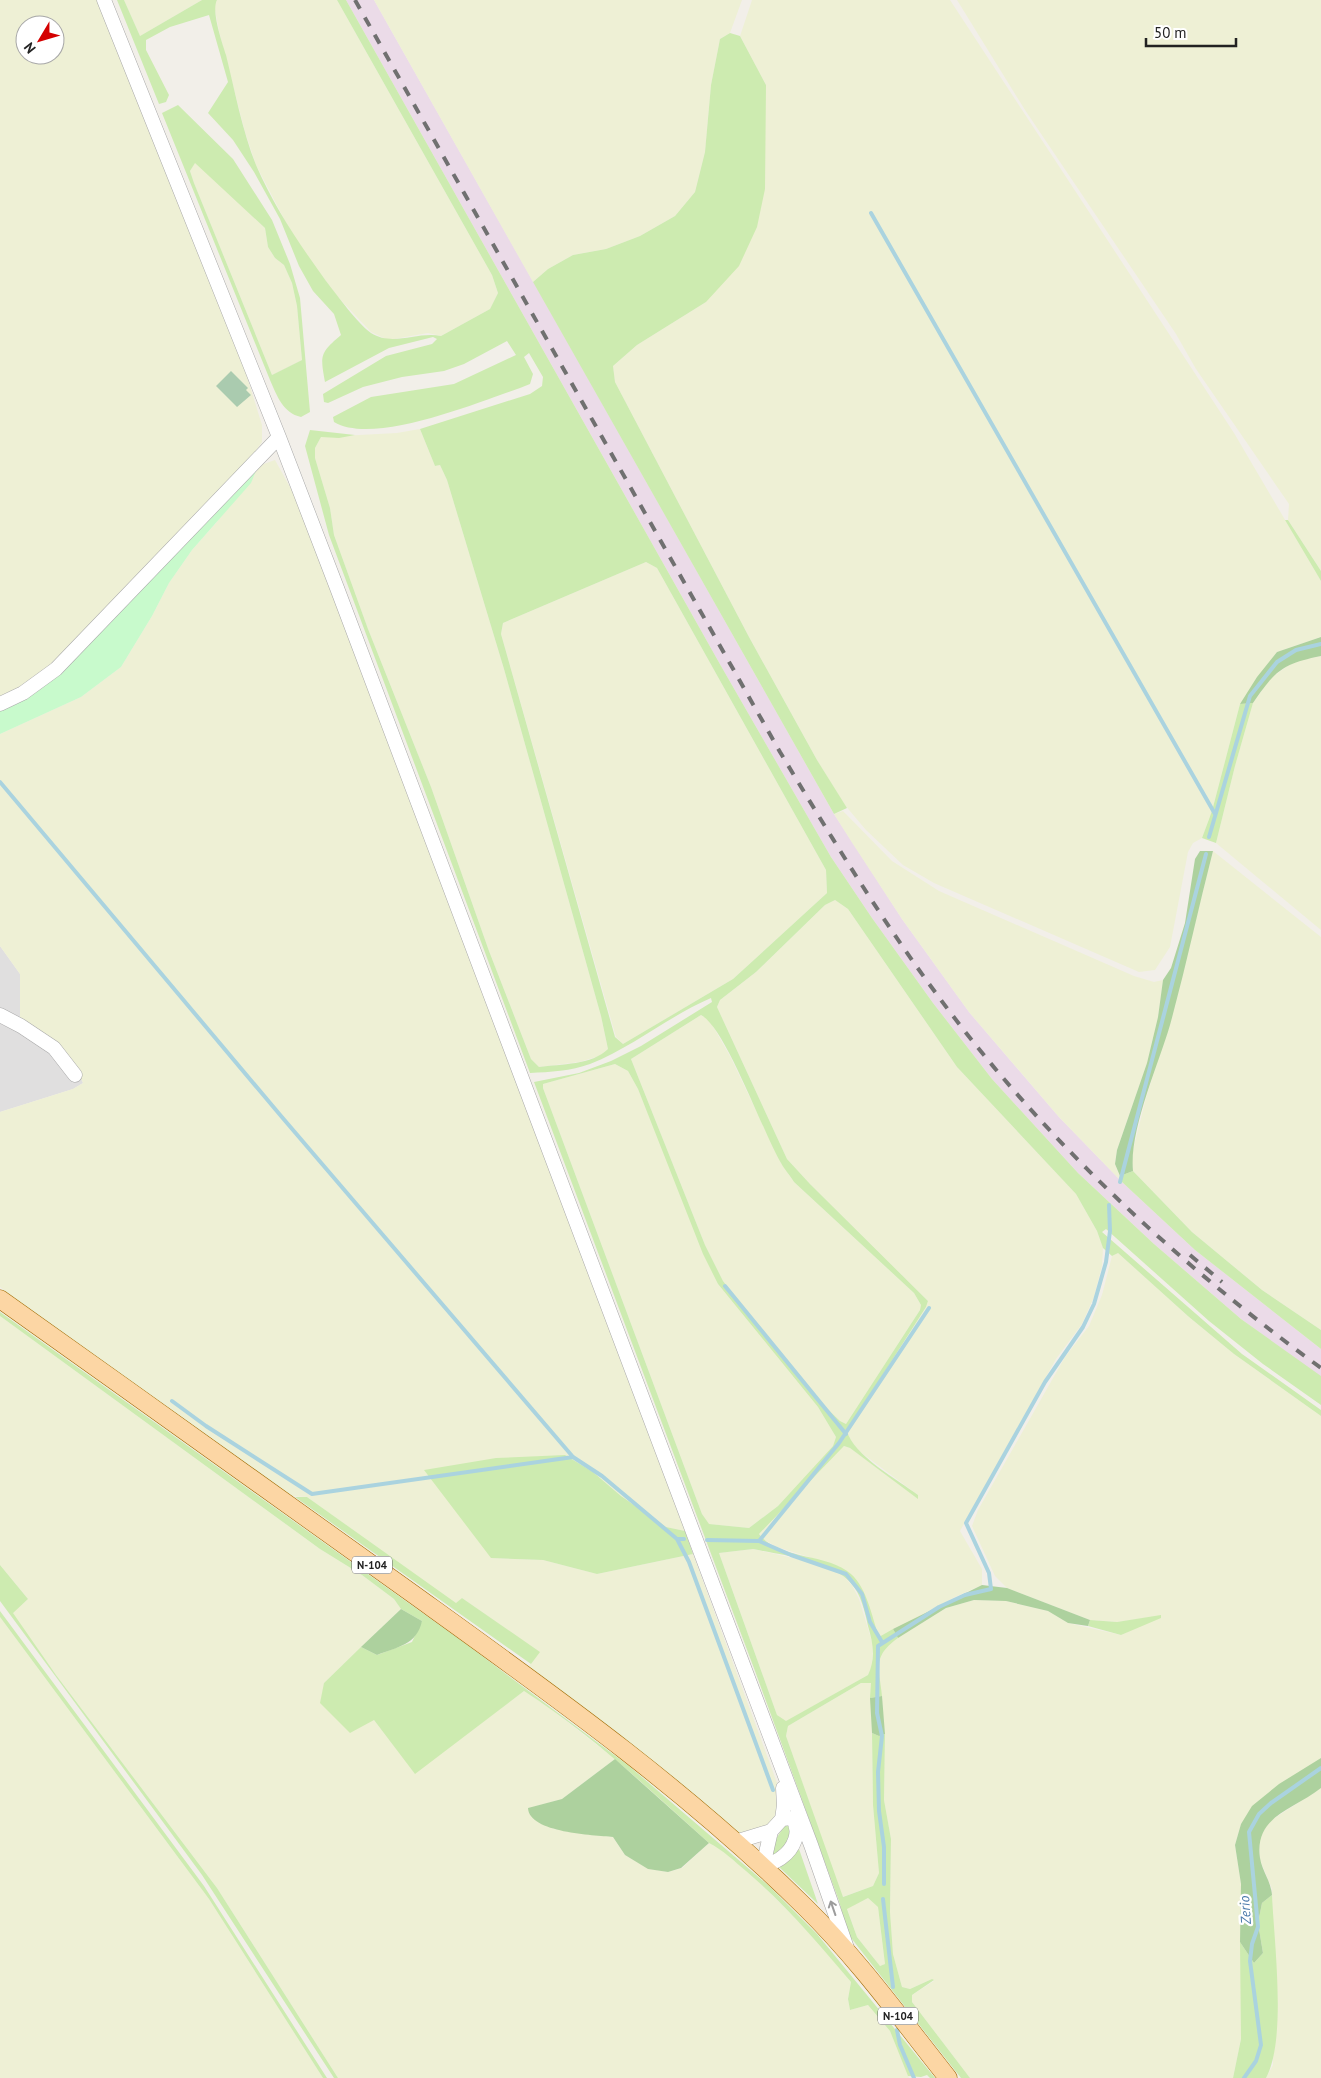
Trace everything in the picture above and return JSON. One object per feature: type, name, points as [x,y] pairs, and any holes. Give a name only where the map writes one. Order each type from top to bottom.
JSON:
[{"type":"main road","name":"N-104","points":[[0,1299],[550,1693],[622,1748],[763,1866],[807,1909],[849,1954],[948,2078]]},
{"type":"street","points":[[104,0],[279,437],[849,1954]]},
{"type":"street","points":[[0,704],[23,693],[56,669],[279,437]]},
{"type":"street","points":[[0,1015],[21,1026],[54,1048],[75,1075]]},
{"type":"street","points":[[763,1866],[771,1831],[782,1819],[784,1805],[781,1772]]},
{"type":"street","points":[[782,1819],[792,1818],[799,1823]]},
{"type":"street","points":[[763,1866],[782,1858],[794,1842],[799,1823]]},
{"type":"street","points":[[735,1842],[771,1831]]},
{"type":"shaded area","points":[[346,0],[374,0],[834,814],[902,919],[969,1012],[1059,1117],[1122,1182],[1195,1250],[1321,1349],[1321,1377],[1241,1319],[1154,1244],[1078,1173],[992,1079],[933,1003],[872,918],[831,857],[721,666]]},
{"type":"shaded area","points":[[0,946],[20,974],[20,1020],[73,1062],[83,1083],[73,1089],[0,1112]]},
{"type":"green space","points":[[0,0],[99,0],[239,351],[262,425],[262,442],[252,456],[72,653],[0,704]]},
{"type":"green space","points":[[117,0],[124,0],[140,36],[202,0],[217,0],[215,11],[218,27],[243,124],[256,165],[279,211],[297,240],[354,316],[371,333],[379,337],[397,339],[423,335],[441,336],[490,309],[498,293],[492,275],[337,0],[346,0],[721,666],[831,857],[872,918],[933,1003],[992,1079],[1078,1173],[1154,1244],[1241,1319],[1321,1376],[1321,1405],[1263,1364],[1209,1321],[1106,1229],[1102,1232],[1242,1354],[1321,1410],[1321,1416],[1234,1354],[1189,1317],[1118,1253],[1112,1256],[1103,1248],[1097,1231],[1076,1194],[957,1067],[848,909],[835,900],[825,905],[756,972],[720,1000],[717,1007],[787,1159],[928,1301],[847,1431],[851,1440],[867,1458],[918,1495],[918,1499],[850,1448],[844,1446],[759,1534],[767,1542],[778,1548],[841,1567],[851,1574],[857,1580],[865,1595],[879,1637],[893,1629],[898,1638],[884,1651],[879,1663],[882,1696],[870,1698],[871,1683],[861,1683],[788,1726],[786,1736],[843,1897],[873,1886],[879,1873],[873,1805],[872,1733],[879,1736],[885,1734],[884,1800],[891,1839],[890,1912],[893,1954],[902,1987],[910,1989],[932,1979],[934,1980],[912,1995],[912,2002],[970,2078],[961,2078],[848,1934],[839,1901],[755,1671],[534,1082],[579,1073],[611,1061],[641,1046],[712,1002],[711,998],[621,1049],[590,1064],[568,1070],[530,1073],[329,535],[305,446],[310,430],[355,435],[339,438],[321,437],[315,448],[315,458],[330,508],[334,535],[368,629],[431,787],[489,951],[531,1059],[539,1067],[585,1061],[594,1058],[608,1049],[601,1016],[504,669],[447,480],[440,465],[435,466],[420,429],[530,394],[542,386],[543,377],[529,353],[524,357],[533,374],[530,384],[479,403],[426,419],[374,429],[352,428],[334,422],[333,417],[371,397],[454,384],[516,355],[507,341],[464,364],[444,371],[402,377],[363,387],[328,403],[324,402],[323,394],[386,356],[432,344],[437,339],[433,337],[389,348],[325,382],[322,366],[323,355],[329,346],[341,335],[334,314],[313,291],[299,266],[280,219],[254,172],[233,140],[208,113],[228,82],[209,15],[170,27],[146,40],[146,50],[169,95],[166,102],[159,104]],"holes":[[[646,562],[657,568],[826,870],[827,893],[733,979],[623,1044],[615,1037],[501,634],[503,623]],[[701,1015],[711,1024],[722,1039],[773,1149],[794,1182],[914,1293],[921,1305],[920,1310],[846,1424],[840,1421],[814,1396],[723,1281],[705,1245],[631,1059]],[[615,1064],[628,1071],[638,1089],[703,1254],[718,1284],[818,1407],[836,1437],[833,1446],[778,1506],[749,1528],[709,1524],[702,1514],[543,1084]],[[753,1549],[819,1564],[842,1575],[851,1583],[862,1603],[873,1650],[871,1669],[868,1675],[786,1721],[777,1715],[719,1553]],[[868,1898],[878,1907],[885,1964],[880,1966],[857,1937],[847,1909]]]},
{"type":"green space","points":[[124,0],[202,0],[140,36]]},
{"type":"green space","points":[[217,0],[337,0],[492,275],[498,293],[490,309],[441,336],[428,333],[388,340],[371,332],[337,296],[294,238],[256,165],[245,132],[219,31],[214,5]]},
{"type":"green space","points":[[374,0],[742,0],[730,33],[720,39],[711,85],[705,152],[695,192],[675,216],[640,236],[606,249],[573,255],[548,269],[533,282]]},
{"type":"green space","points":[[752,0],[950,0],[1234,433],[1321,581],[1321,637],[1277,652],[1240,704],[1212,811],[1202,838],[1193,843],[1188,852],[1170,947],[1155,970],[1139,972],[934,883],[903,865],[866,830],[844,804],[817,760],[749,637],[615,382],[613,366],[637,345],[706,302],[766,85],[740,36]]},
{"type":"green space","points":[[957,0],[1321,0],[1321,571],[1288,520],[1289,504],[1196,369],[1176,334],[1025,110]]},
{"type":"green space","points":[[730,33],[740,36],[766,85],[765,189],[757,227],[739,266],[706,302],[637,345],[613,366],[615,382],[749,637],[817,760],[847,808],[834,814],[533,282],[548,269],[573,255],[606,249],[640,236],[675,216],[695,192],[705,152],[711,85],[720,39]]},
{"type":"green space","points":[[178,105],[233,159],[272,220],[290,264],[300,298],[310,412],[301,417],[285,408],[275,392],[162,113]],"holes":[[[195,163],[265,228],[268,247],[275,258],[284,265],[292,283],[297,306],[302,360],[272,375],[194,183],[190,171]]]},
{"type":"green space","points":[[195,162],[265,228],[268,247],[275,258],[284,265],[292,283],[297,306],[302,360],[272,375],[194,183],[190,171]]},
{"type":"green space","points":[[231,371],[248,388],[246,390],[251,395],[237,407],[216,386]]},
{"type":"green space","points":[[420,429],[435,466],[440,465],[447,480],[504,669],[601,1016],[608,1049],[603,1055],[579,1062],[539,1067],[531,1059],[489,951],[431,787],[368,629],[334,535],[330,508],[315,458],[315,448],[321,437],[397,433]]},
{"type":"green space","points":[[275,460],[296,498],[685,1531],[666,1527],[621,1496],[593,1472],[564,1455],[492,1558],[543,1560],[597,1574],[693,1554],[780,1791],[779,1811],[769,1827],[737,1835],[527,1669],[539,1652],[462,1598],[456,1604],[307,1497],[288,1496],[47,1326],[0,1287],[0,1112],[73,1089],[83,1083],[73,1062],[20,1020],[20,974],[0,946],[0,734],[81,697],[121,667],[152,616],[169,583],[192,550],[216,523],[258,466]]},
{"type":"green space","points":[[258,466],[251,483],[192,550],[169,583],[152,616],[121,667],[81,697],[0,734],[0,710],[44,686],[79,655]]},
{"type":"green space","points":[[1285,520],[1288,520],[1321,571],[1321,581]]},
{"type":"green space","points":[[646,562],[657,568],[826,870],[827,893],[733,979],[623,1044],[616,1037],[501,634],[503,623]]},
{"type":"green space","points":[[1321,637],[1321,656],[1297,662],[1281,670],[1268,683],[1253,703],[1240,704],[1257,677],[1277,652]]},
{"type":"green space","points":[[1321,656],[1321,930],[1216,843],[1253,703],[1271,678],[1293,662]]},
{"type":"green space","points":[[1253,703],[1216,843],[1202,838],[1212,811],[1240,704]]},
{"type":"green space","points":[[843,811],[892,861],[939,891],[1134,976],[1154,982],[1163,980],[1158,1017],[1147,1063],[1117,1150],[1115,1164],[1122,1182],[1059,1117],[969,1012],[902,919],[834,814]]},
{"type":"green space","points":[[1200,851],[1213,851],[1170,1025],[1135,1137],[1133,1171],[1120,1176],[1115,1164],[1117,1150],[1147,1063],[1158,1017],[1163,980],[1171,968],[1185,923],[1195,859]]},
{"type":"green space","points":[[1213,851],[1321,937],[1321,1330],[1262,1290],[1192,1232],[1133,1171],[1131,1158],[1146,1098],[1169,1025]]},
{"type":"green space","points":[[835,900],[848,909],[957,1067],[1076,1194],[1097,1231],[1103,1248],[1102,1266],[1094,1297],[1082,1324],[1056,1359],[960,1531],[982,1569],[982,1585],[955,1597],[879,1638],[860,1586],[851,1574],[838,1566],[777,1547],[763,1539],[759,1534],[844,1446],[850,1448],[918,1498],[918,1495],[859,1451],[849,1438],[847,1431],[928,1301],[787,1159],[717,1007],[720,1000],[756,972],[825,905]]},
{"type":"green space","points":[[701,1015],[709,1019],[731,1058],[781,1163],[794,1182],[914,1293],[921,1305],[920,1310],[846,1424],[840,1421],[814,1396],[723,1281],[705,1245],[631,1059]]},
{"type":"green space","points":[[615,1064],[628,1071],[638,1089],[718,1284],[818,1407],[836,1437],[833,1446],[778,1506],[749,1528],[708,1524],[702,1514],[543,1088],[543,1084]]},
{"type":"green space","points":[[1133,1171],[1192,1232],[1262,1290],[1321,1330],[1321,1349],[1195,1250],[1122,1182],[1120,1176]]},
{"type":"green space","points":[[1118,1253],[1189,1317],[1234,1354],[1321,1416],[1321,1758],[1241,1824],[1235,1845],[1241,1884],[1242,2004],[1241,2039],[1233,2078],[970,2078],[912,2002],[912,1995],[934,1981],[932,1979],[910,1989],[902,1987],[893,1954],[890,1913],[891,1839],[884,1800],[885,1734],[878,1661],[884,1648],[898,1638],[946,1608],[974,1600],[1006,1601],[1048,1611],[1068,1623],[1121,1635],[1160,1616],[1117,1622],[1090,1620],[1007,1588],[995,1576],[972,1526],[978,1510],[1065,1357],[1089,1326],[1102,1295],[1112,1256]]},
{"type":"green space","points":[[0,1312],[466,1644],[629,1766],[769,1886],[817,1934],[935,2078],[930,2078],[927,2075],[921,2077],[908,2076],[890,2031],[868,2005],[850,2010],[848,1999],[851,1982],[801,1924],[774,1897],[573,1725],[524,1691],[415,1774],[374,1720],[350,1733],[320,1703],[324,1683],[361,1647],[377,1655],[412,1642],[422,1621],[401,1609],[394,1599],[362,1575],[320,1549],[0,1316]]},
{"type":"green space","points":[[0,1316],[320,1549],[362,1575],[394,1599],[401,1609],[324,1683],[374,1720],[415,1773],[524,1691],[547,1706],[615,1759],[562,1799],[529,1808],[554,1829],[613,1837],[625,1855],[649,1869],[668,1872],[682,1868],[709,1843],[719,1848],[758,1881],[812,1935],[851,1982],[848,1999],[850,2010],[868,2005],[890,2031],[909,2078],[338,2078],[217,1888],[56,1675],[12,1613],[28,1599],[0,1565]]},
{"type":"green space","points":[[565,1455],[593,1472],[621,1496],[666,1527],[685,1531],[693,1554],[597,1574],[543,1560],[491,1558],[424,1470],[496,1458]]},
{"type":"green space","points":[[295,1497],[307,1497],[456,1603],[462,1598],[540,1652],[531,1664]]},
{"type":"green space","points":[[753,1549],[819,1564],[841,1574],[852,1585],[859,1599],[873,1645],[872,1666],[868,1675],[785,1722],[777,1715],[719,1553]]},
{"type":"green space","points":[[0,1565],[28,1599],[13,1613],[56,1675],[217,1888],[338,2078],[334,2078],[202,1875],[0,1601]]},
{"type":"green space","points":[[982,1585],[1007,1588],[1090,1620],[1088,1626],[1068,1623],[1048,1611],[1006,1601],[974,1600],[946,1608],[898,1638],[893,1629]]},
{"type":"green space","points":[[401,1609],[422,1621],[416,1635],[411,1640],[399,1647],[377,1655],[361,1647]]},
{"type":"green space","points":[[0,1611],[204,1886],[327,2078],[323,2078],[209,1899],[0,1617]]},
{"type":"green space","points":[[1161,1615],[1161,1618],[1121,1635],[1088,1626],[1090,1620],[1117,1622]]},
{"type":"green space","points":[[0,1617],[209,1899],[323,2078],[0,2078]]},
{"type":"green space","points":[[871,1682],[873,1805],[879,1873],[873,1886],[842,1897],[786,1736],[788,1726],[861,1683]]},
{"type":"green space","points":[[882,1696],[885,1734],[879,1736],[872,1733],[870,1698]]},
{"type":"green space","points":[[1321,1758],[1321,1788],[1278,1815],[1263,1832],[1260,1844],[1260,1858],[1272,1895],[1262,1903],[1258,1923],[1263,1953],[1254,1963],[1240,1942],[1241,1884],[1235,1845],[1241,1824],[1252,1806],[1279,1784]]},
{"type":"green space","points":[[615,1759],[709,1843],[681,1868],[668,1872],[648,1869],[625,1855],[613,1837],[578,1834],[550,1828],[539,1823],[531,1816],[528,1808],[562,1799]]},
{"type":"green space","points":[[1321,1788],[1321,2078],[1266,2078],[1273,2065],[1272,1889],[1260,1860],[1259,1837],[1270,1821]]},
{"type":"green space","points":[[788,1824],[791,1834],[790,1839],[772,1857],[770,1848],[785,1825]]},
{"type":"green space","points":[[799,1849],[818,1904],[779,1867]]},
{"type":"green space","points":[[1272,1895],[1277,1963],[1278,2015],[1272,2061],[1266,2078],[1233,2078],[1241,2039],[1240,1942],[1254,1963],[1263,1953],[1258,1923],[1262,1903]]},
{"type":"green space","points":[[868,1898],[878,1907],[885,1964],[880,1966],[857,1937],[847,1908]]},
{"type":"waterway","points":[[871,213],[1215,814]]},
{"type":"waterway","points":[[1209,837],[1250,696],[1277,662],[1296,650],[1321,644]]},
{"type":"waterway","points":[[0,782],[281,1116],[573,1457],[602,1476],[677,1539],[684,1539]]},
{"type":"waterway","points":[[1120,1182],[1206,854]]},
{"type":"waterway","points":[[884,1884],[884,1847],[879,1811],[878,1772],[882,1736],[877,1713],[878,1646],[939,1607],[965,1595],[991,1589],[989,1573],[966,1523],[1045,1382],[1083,1327],[1094,1304],[1106,1262],[1110,1231],[1109,1205]]},
{"type":"waterway","points":[[725,1286],[846,1434]]},
{"type":"waterway","points":[[759,1541],[839,1443],[929,1308]]},
{"type":"waterway","points":[[172,1401],[206,1426],[312,1494],[573,1457]]},
{"type":"waterway","points":[[677,1539],[689,1562],[773,1790]]},
{"type":"waterway","points":[[707,1540],[759,1541],[791,1555],[846,1574],[862,1594],[870,1622],[882,1642]]},
{"type":"waterway","name":"Zerio","points":[[1244,2078],[1256,2061],[1261,2045],[1250,1961],[1252,1944],[1258,1927],[1249,1832],[1259,1814],[1271,1803],[1321,1768]]},
{"type":"waterway","points":[[883,1899],[893,1987]]},
{"type":"waterway","points":[[897,2030],[900,2045],[914,2078]]},
{"type":"railway","points":[[355,0],[780,752],[856,876],[917,967],[979,1049],[1022,1100],[1115,1197],[1215,1286],[1321,1368]]},
{"type":"railway","points":[[1190,1255],[1222,1282]]}]
